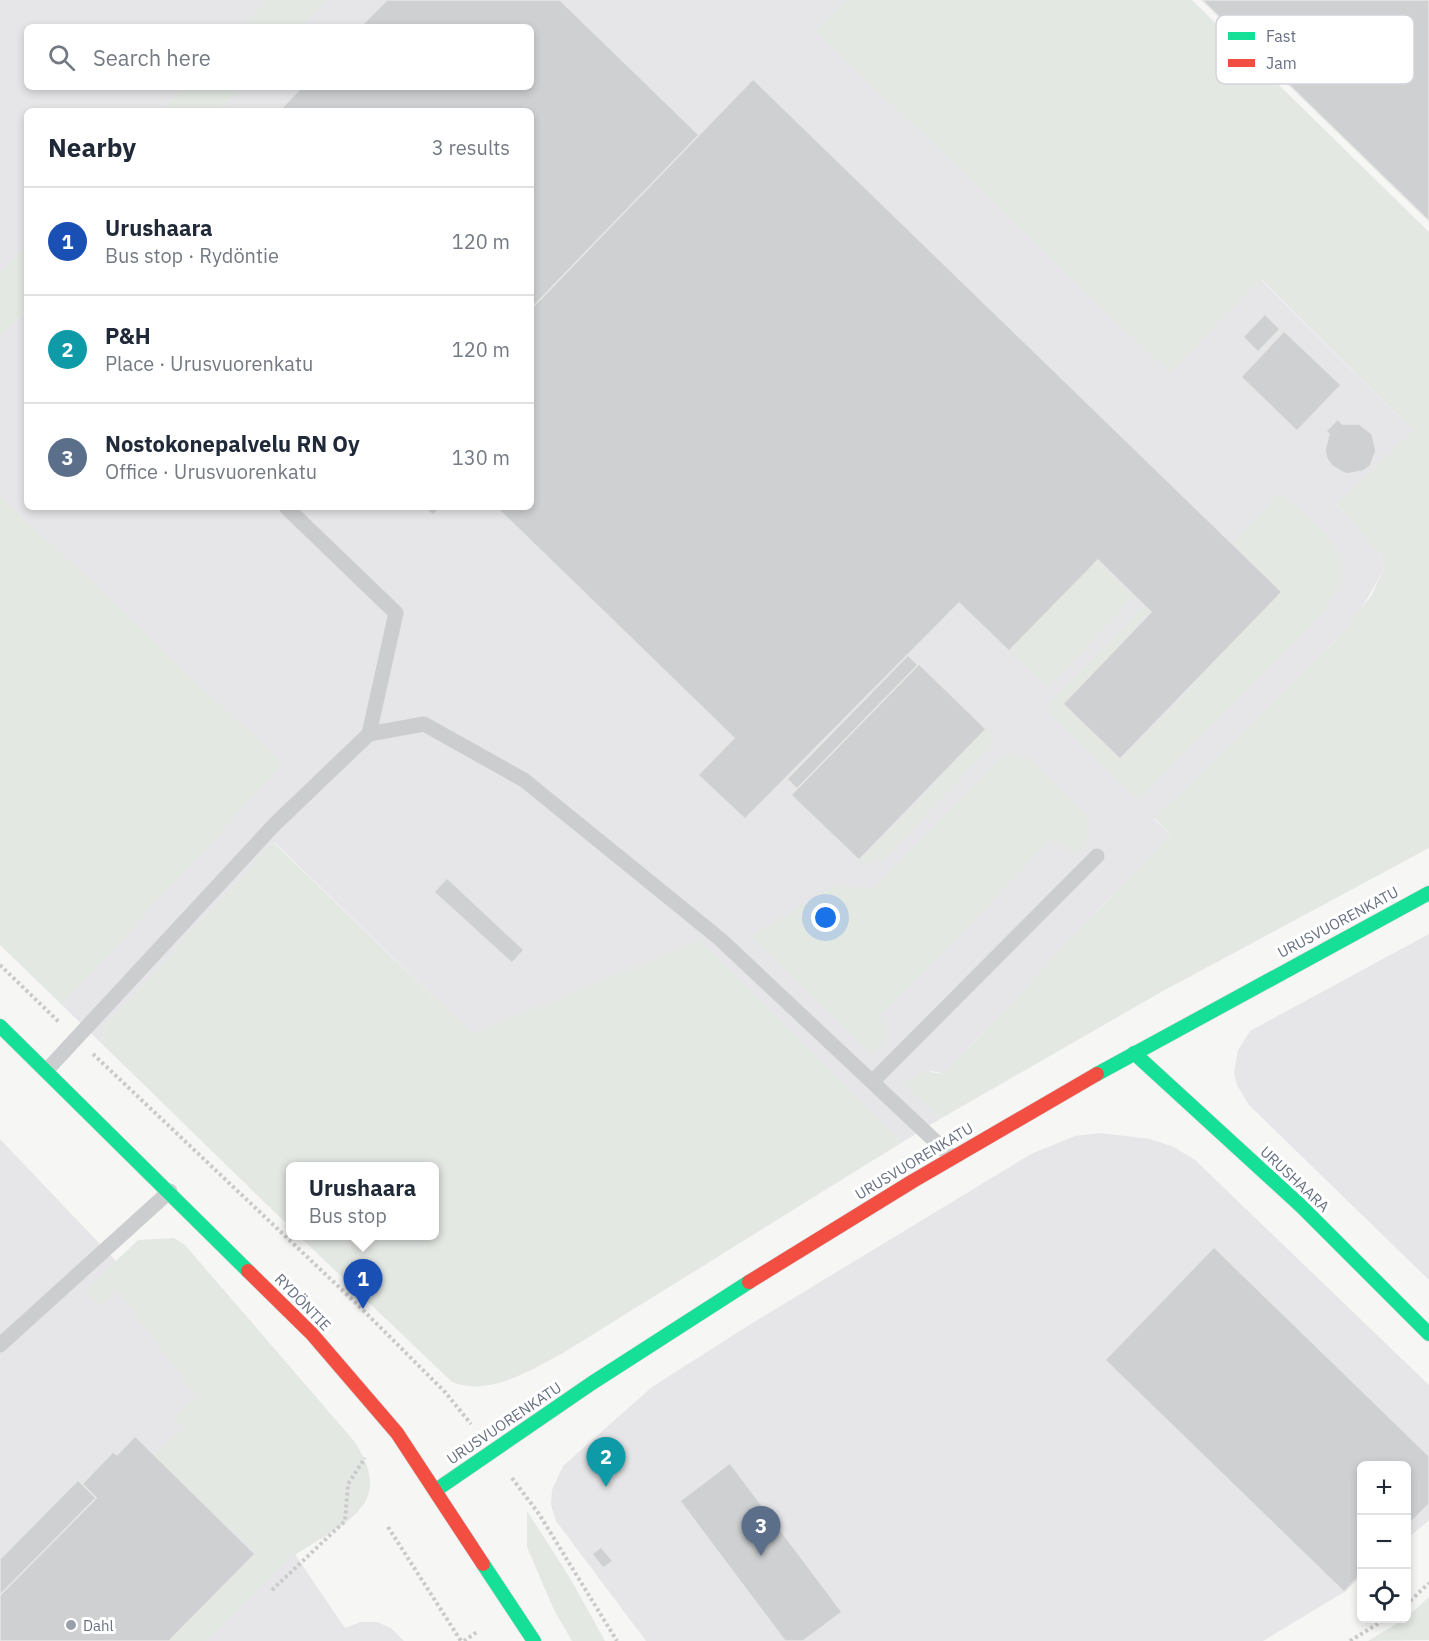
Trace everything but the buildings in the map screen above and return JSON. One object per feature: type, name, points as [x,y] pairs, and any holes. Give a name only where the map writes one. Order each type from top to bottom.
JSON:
[{"type":"street","name":"URUSVUORENKATU","points":[[436,1490],[677,1327],[952,1157],[1134,1053],[1357,930],[1429,893]]},
{"type":"street","name":"RYDÖNTIE","points":[[0,1026],[170,1191],[312,1334],[397,1432],[534,1641]]},
{"type":"street","name":"URUSHAARA","points":[[1134,1053],[1301,1206],[1429,1334]]},
{"type":"lane","points":[[289,510],[396,613],[369,734]]},
{"type":"lane","points":[[46,1071],[274,825],[369,734],[424,724],[524,780],[720,939],[952,1157]]},
{"type":"lane","points":[[873,1081],[1097,856]]},
{"type":"lane","points":[[0,1345],[170,1191]]},
{"type":"path","points":[[0,965],[286,1237]]},
{"type":"path","points":[[289,1240],[360,1307],[461,1410]]},
{"type":"path","points":[[272,1590],[345,1521],[348,1484],[365,1458]]},
{"type":"path","points":[[539,1514],[617,1641]]},
{"type":"path","points":[[388,1527],[463,1641],[478,1631]]},
{"type":"path","points":[[1411,1601],[1429,1583]]},
{"type":"path","points":[[1350,1641],[1379,1623]]},
{"type":"shaded area","points":[[0,0],[268,0],[245,24],[24,24],[24,90],[180,90],[162,108],[24,108],[24,248],[0,273]]},
{"type":"shaded area","points":[[268,0],[326,0],[302,24],[245,24]]},
{"type":"shaded area","points":[[326,0],[845,0],[816,30],[1169,372],[1260,279],[1413,431],[1337,505],[1381,555],[1383,571],[1359,613],[1339,637],[1154,819],[1170,834],[944,1074],[932,1071],[903,1083],[940,1119],[901,1143],[700,941],[472,1034],[274,842],[106,1025],[101,1043],[62,1005],[282,764],[0,495],[0,337],[24,312],[24,510],[534,510],[534,108],[221,108],[238,90],[534,90],[534,24],[302,24]]},
{"type":"shaded area","points":[[845,0],[1192,0],[1216,23],[1216,84],[1278,84],[1429,232],[1429,848],[1163,991],[940,1119],[903,1083],[923,1071],[944,1074],[1170,834],[1154,818],[1339,637],[1371,596],[1383,571],[1381,555],[1337,505],[1413,431],[1261,279],[1169,372],[815,30]]},
{"type":"shaded area","points":[[180,90],[238,90],[221,108],[162,108]]},
{"type":"shaded area","points":[[24,248],[24,312],[0,337],[0,273]]},
{"type":"shaded area","points":[[1280,492],[1313,522],[1336,550],[1341,565],[1340,581],[1332,600],[1315,621],[1139,800],[1052,715],[1049,711],[1051,701],[1144,605],[1151,612],[1063,704],[1120,759],[1282,593],[1231,543]]},
{"type":"shaded area","points":[[0,495],[283,764],[62,1005],[0,945]]},
{"type":"shaded area","points":[[1098,560],[1135,596],[1047,687],[1009,651]]},
{"type":"shaded area","points":[[986,729],[994,738],[989,750],[882,860],[868,864],[859,860]]},
{"type":"shaded area","points":[[1009,754],[1028,758],[1087,817],[1089,833],[1086,841],[1078,855],[1051,840],[881,1015],[885,1031],[884,1043],[883,1047],[872,1054],[750,937],[833,886],[875,888],[996,761]]},
{"type":"shaded area","points":[[273,842],[472,1034],[700,940],[901,1143],[563,1353],[509,1380],[495,1384],[466,1386],[452,1382],[303,1240],[439,1240],[439,1162],[286,1162],[286,1223],[101,1043],[106,1025]]},
{"type":"shaded area","points":[[1429,934],[1429,1280],[1249,1105],[1237,1085],[1234,1073],[1238,1050],[1250,1031]]},
{"type":"shaded area","points":[[1100,1133],[1150,1139],[1174,1147],[1195,1160],[1429,1385],[1429,1520],[1411,1536],[1411,1461],[1357,1461],[1357,1581],[1344,1592],[1263,1641],[646,1641],[556,1521],[551,1505],[552,1490],[563,1466],[652,1387],[746,1327],[1031,1154],[1075,1136]]},
{"type":"shaded area","points":[[0,1139],[117,1262],[294,1553],[345,1628],[361,1622],[377,1622],[391,1628],[404,1641],[0,1641]]},
{"type":"shaded area","points":[[174,1238],[185,1245],[354,1441],[366,1463],[370,1482],[367,1497],[359,1510],[331,1533],[295,1555],[293,1554],[206,1641],[169,1641],[255,1554],[154,1455],[183,1429],[173,1417],[196,1396],[119,1292],[99,1305],[88,1293],[91,1285],[138,1240]]},
{"type":"shaded area","points":[[527,1511],[570,1578],[605,1641],[572,1641],[554,1610],[527,1547]]},
{"type":"shaded area","points":[[1429,1597],[1429,1640],[1368,1641],[1398,1623],[1411,1623],[1411,1613]]},
{"type":"traffic: fast","points":[[1097,1074],[1429,893]]},
{"type":"traffic: fast","points":[[0,1026],[248,1271]]},
{"type":"traffic: fast","points":[[1134,1053],[1301,1206],[1429,1334]]},
{"type":"traffic: fast","points":[[436,1490],[592,1383],[749,1282]]},
{"type":"traffic: fast","points":[[483,1564],[534,1641]]},
{"type":"traffic: jam","points":[[749,1282],[913,1181],[1097,1074]]},
{"type":"traffic: jam","points":[[248,1271],[312,1334],[397,1433],[483,1564]]},
{"type":"place","name":"Urushaara","points":[[363,1309]]},
{"type":"place","name":"P&H","points":[[606,1487]]},
{"type":"place","name":"Nostokonepalvelu RN Oy","points":[[761,1556]]},
{"type":"place","name":"Dahl","points":[[71,1625]]}]
